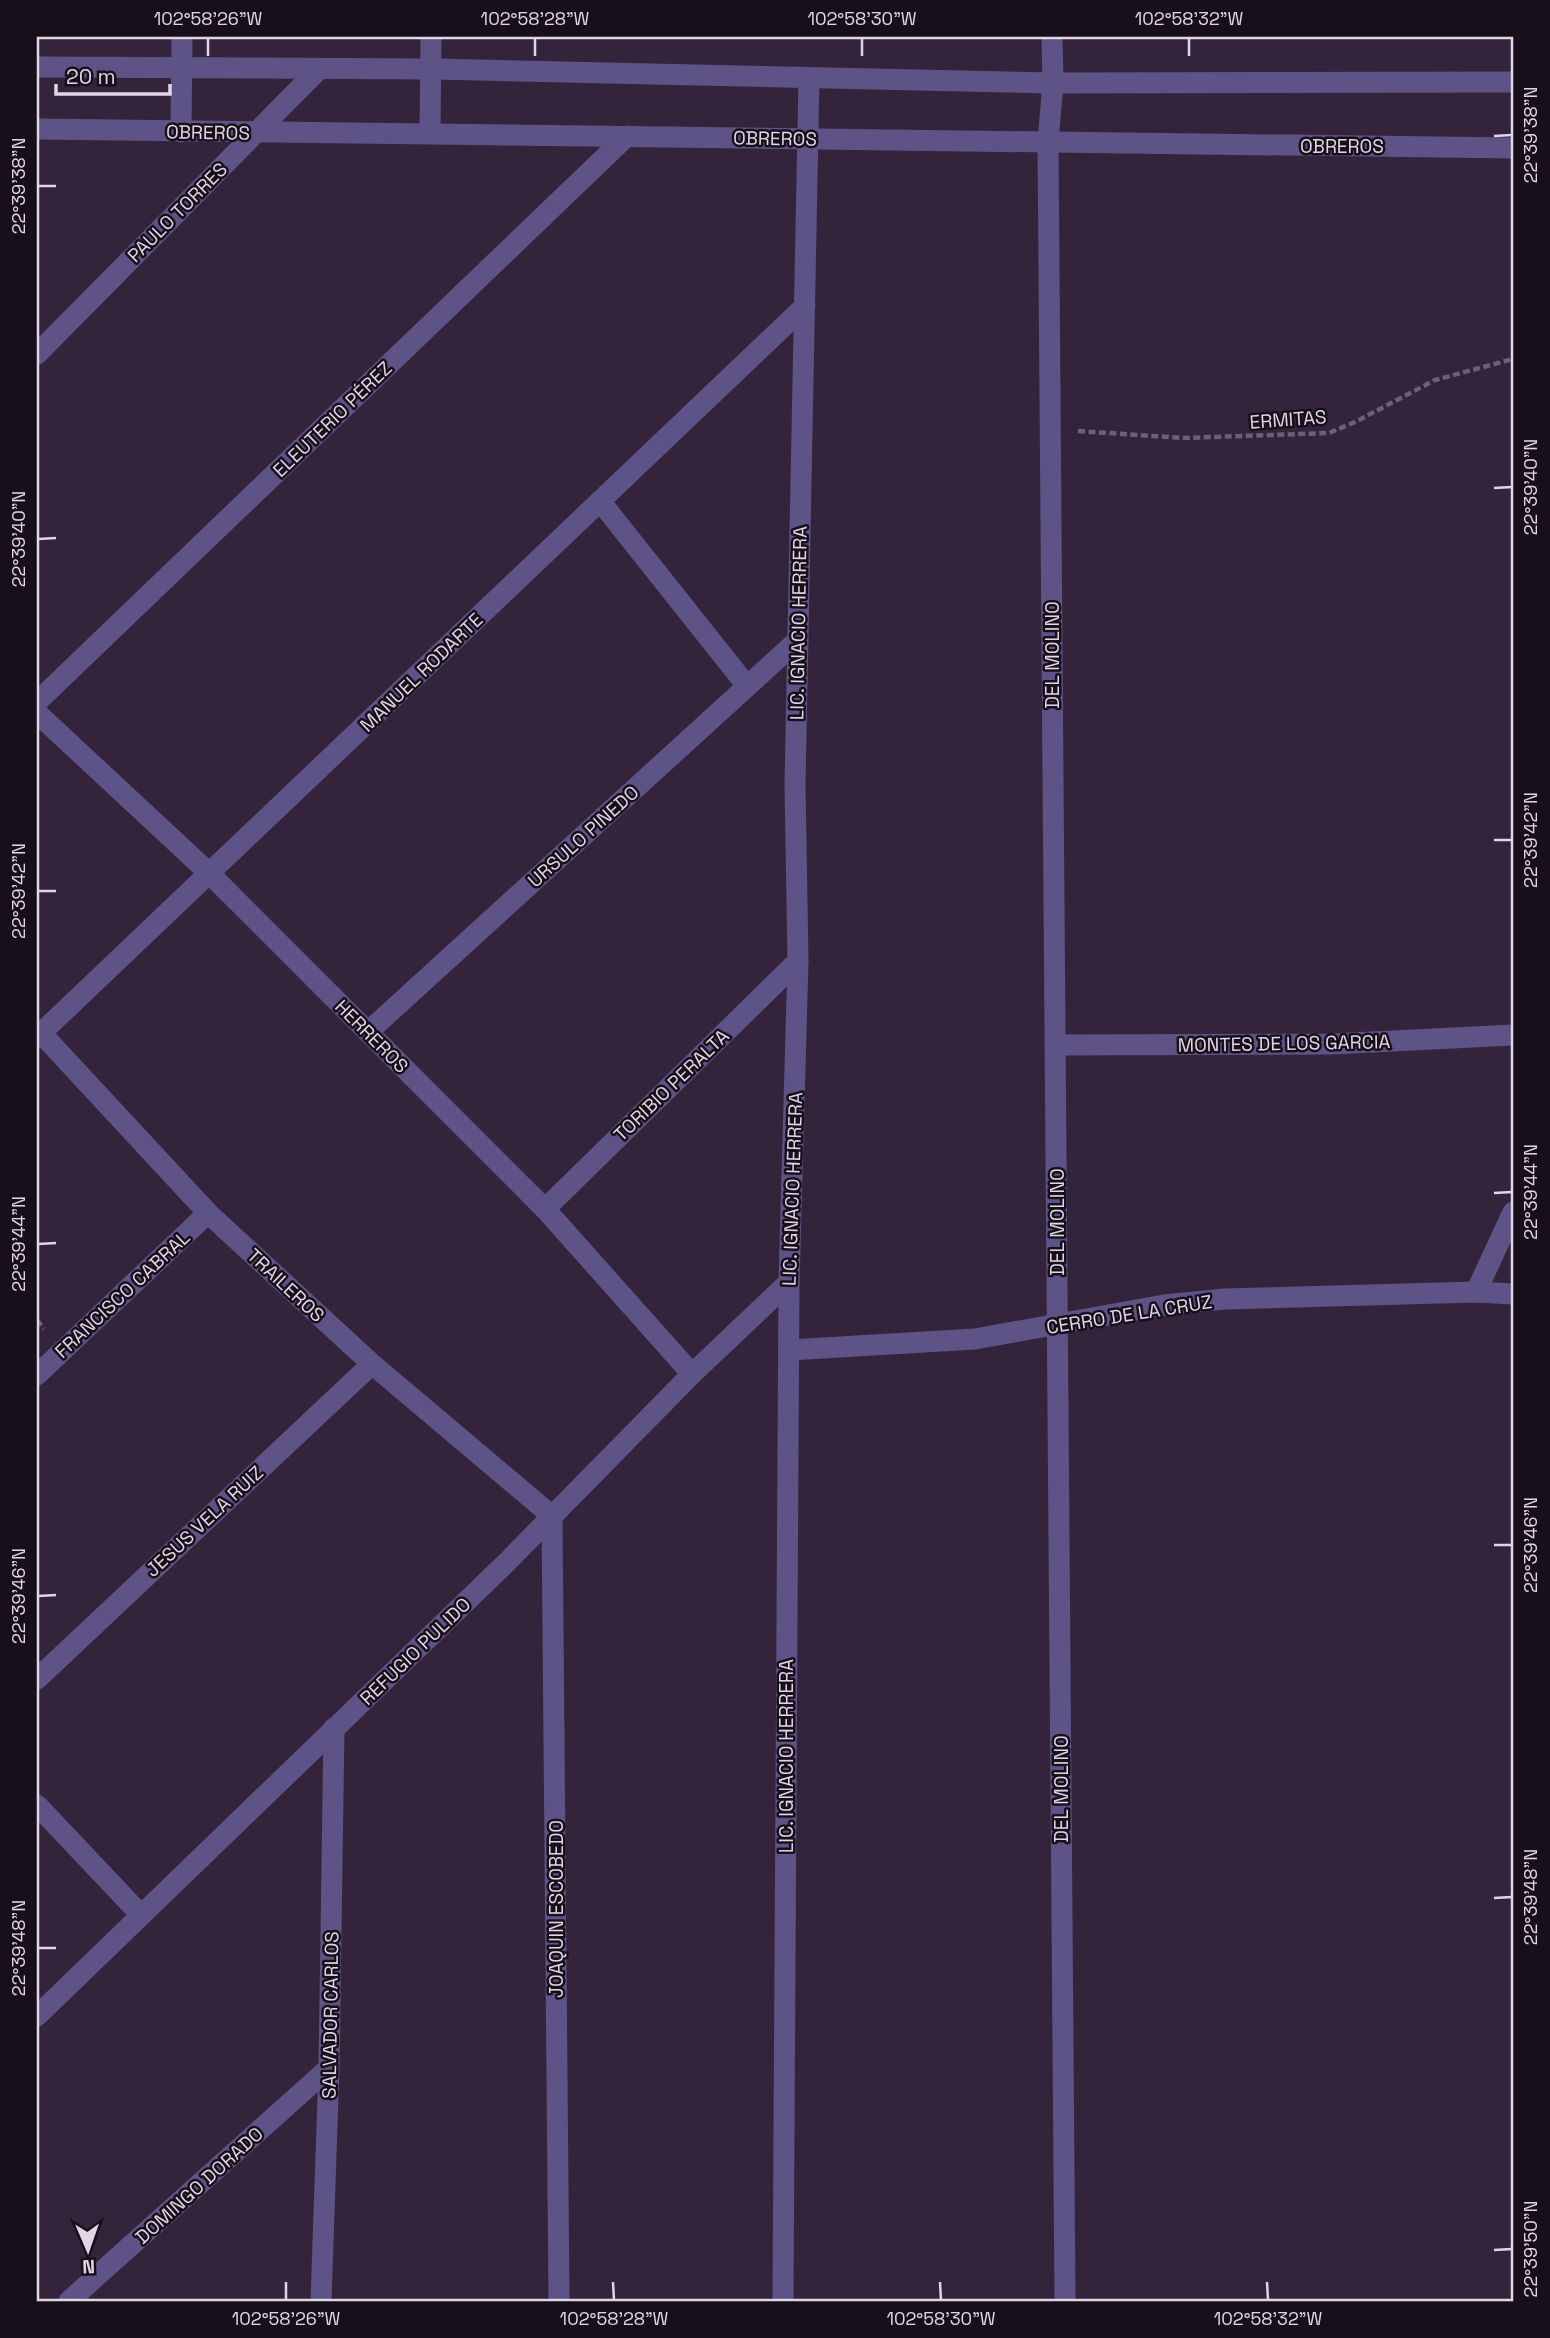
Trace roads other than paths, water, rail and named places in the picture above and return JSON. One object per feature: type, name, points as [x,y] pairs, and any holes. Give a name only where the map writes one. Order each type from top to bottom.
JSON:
[{"type":"street","points":[[181,132],[182,37]]},
{"type":"street","points":[[430,133],[431,37]]},
{"type":"street","name":"DEL MOLINO","points":[[1052,37],[1053,83],[1048,142],[1065,2301]]},
{"type":"street","points":[[37,67],[431,69],[1053,83],[1513,82]]},
{"type":"street","name":"PAULO TORRES","points":[[37,354],[318,70]]},
{"type":"street","name":"LIC. IGNACIO HERRERA","points":[[783,2301],[789,1282],[798,961],[795,785],[809,78]]},
{"type":"street","name":"OBREROS","points":[[37,129],[1513,148]]},
{"type":"street","name":"ELEUTERIO PÉREZ","points":[[37,702],[627,136]]},
{"type":"street","name":"MANUEL RODARTE","points":[[39,1035],[804,306]]},
{"type":"street","points":[[600,501],[747,687]]},
{"type":"street","name":"URSULO PINEDO","points":[[368,1032],[798,640]]},
{"type":"street","name":"HERREROS","points":[[37,713],[209,873],[545,1209],[692,1374]]},
{"type":"street","name":"TORIBIO PERALTA","points":[[545,1209],[798,961]]},
{"type":"street","name":"TRAILEROS","points":[[39,1035],[208,1213],[372,1364],[552,1516]]},
{"type":"street","name":"MONTES DE LOS GARCIA","points":[[1055,1045],[1332,1044],[1513,1035]]},
{"type":"street","points":[[1476,1292],[1513,1212]]},
{"type":"street","name":"FRANCISCO CABRAL","points":[[37,1375],[208,1213]]},
{"type":"street","name":"REFUGIO PULIDO","points":[[37,2016],[789,1282]]},
{"type":"street","name":"CERRO DE LA CRUZ","points":[[789,1350],[975,1339],[1164,1305],[1225,1299],[1476,1292],[1513,1294]]},
{"type":"street","name":"JESUS VELA RUIZ","points":[[37,1679],[372,1364]]},
{"type":"street","name":"JOAQUIN ESCOBEDO","points":[[552,1516],[559,2301]]},
{"type":"street","name":"SALVADOR CARLOS","points":[[321,2301],[329,2068],[334,1728]]},
{"type":"street","points":[[37,1805],[141,1916]]},
{"type":"street","name":"DOMINGO DORADO","points":[[69,2301],[329,2068]]}]
